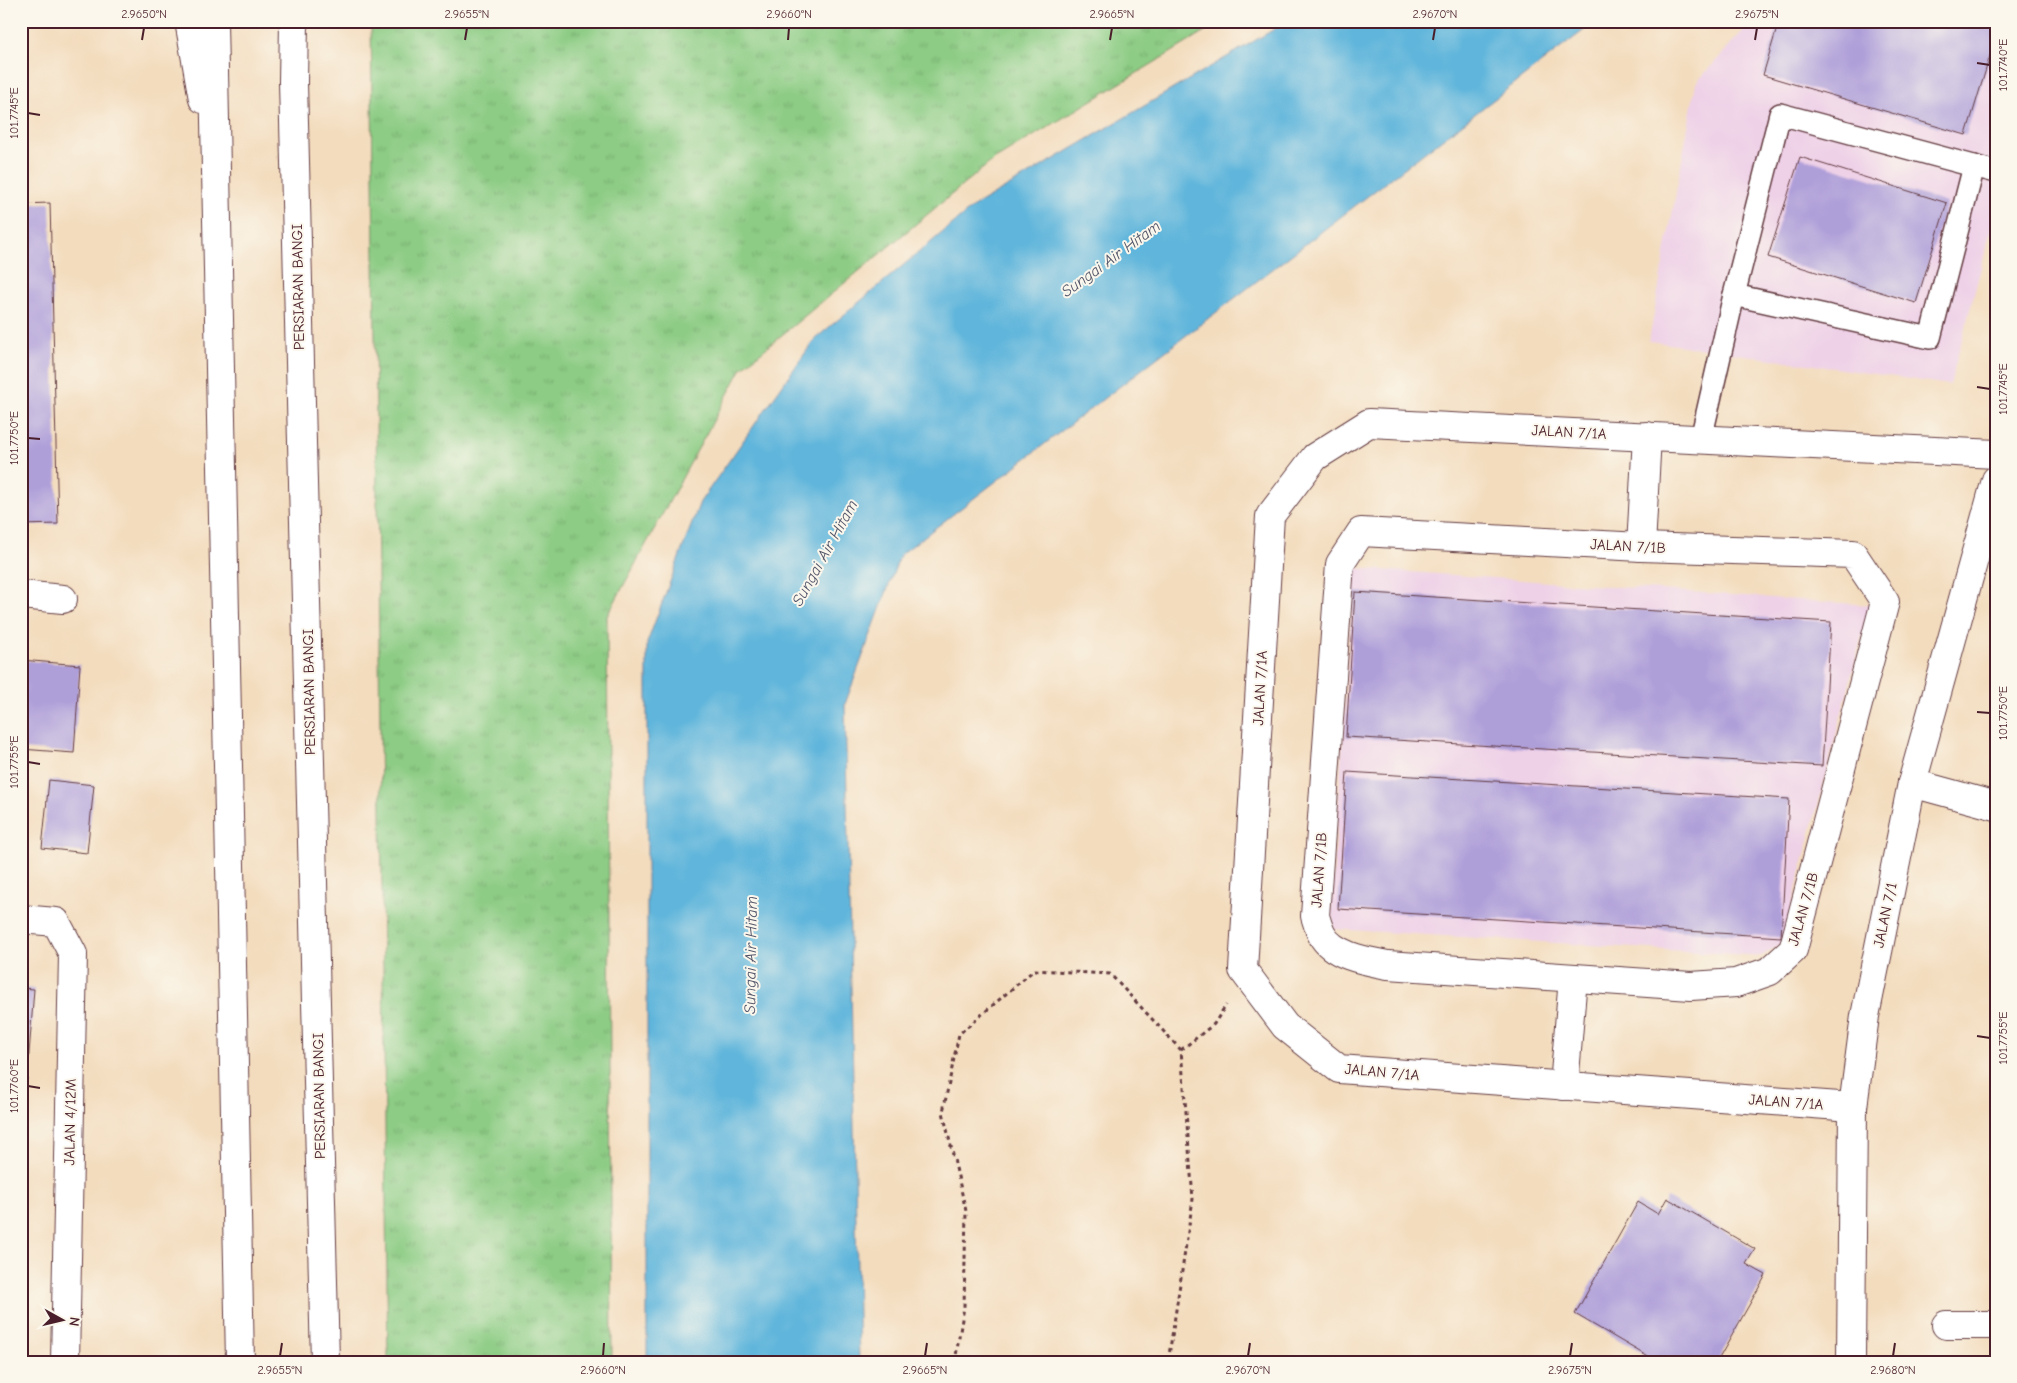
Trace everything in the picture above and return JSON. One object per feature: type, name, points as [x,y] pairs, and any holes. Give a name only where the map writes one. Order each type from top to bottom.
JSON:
[{"type":"street","points":[[189,21],[216,172]]},
{"type":"street","points":[[214,21],[240,1362]]},
{"type":"street","name":"PERSIARAN BANGI","points":[[294,21],[293,82],[325,1362]]},
{"type":"street","points":[[293,82],[310,21]]},
{"type":"street","name":"JALAN 7/1A","points":[[1853,1107],[1339,1069],[1285,1026],[1243,970],[1270,516],[1315,457],[1369,422],[1996,454]]},
{"type":"street","points":[[1641,547],[1647,436]]},
{"type":"street","name":"JALAN 7/1","points":[[1851,1362],[1853,1107],[1865,1016],[1912,783],[1996,480]]},
{"type":"street","name":"JALAN 7/1B","points":[[1361,532],[1641,547],[1853,554],[1885,602],[1793,950],[1770,971],[1736,983],[1691,986],[1388,966],[1360,960],[1340,952],[1322,936],[1315,916],[1340,564],[1361,532]]},
{"type":"street","points":[[21,595],[63,599]]},
{"type":"street","points":[[1912,783],[1996,806]]},
{"type":"street","name":"JALAN 4/12M","points":[[21,919],[56,922],[73,954],[65,1362]]},
{"type":"street","points":[[1564,1086],[1573,978]]},
{"type":"street","points":[[1946,1325],[1996,1325]]},
{"type":"lane","points":[[1701,439],[1734,296],[1780,114],[1996,172]]},
{"type":"lane","points":[[1734,296],[1930,338],[1974,166]]},
{"type":"path","points":[[955,1362],[964,1307],[966,1211],[943,1112],[960,1034],[1034,970],[1110,974],[1181,1050],[1193,1200],[1168,1362]]},
{"type":"path","points":[[1181,1050],[1214,1024],[1243,970]]},
{"type":"shaded area","points":[[1752,21],[1996,21],[1996,211],[1950,385],[1649,341],[1696,83]]},
{"type":"shaded area","points":[[1354,568],[1870,605],[1782,943],[1762,956],[1334,929],[1331,913]]},
{"type":"green space","points":[[371,21],[1223,21],[992,161],[742,368],[607,616],[612,1362],[388,1362]]},
{"type":"water","name":"Sungai Air Hitam","points":[[1288,21],[1596,21],[900,555],[845,704],[859,1362],[647,1362],[647,643],[700,502],[815,339],[973,207]]},
{"type":"building","points":[[1779,21],[1967,21],[1996,30],[1996,36],[1966,135],[1763,75]]},
{"type":"building","points":[[1800,157],[1947,203],[1916,303],[1768,257]]},
{"type":"building","points":[[50,203],[58,524],[21,525],[21,204]]},
{"type":"building","points":[[1355,592],[1831,622],[1822,766],[1346,737]]},
{"type":"building","points":[[21,660],[80,665],[74,753],[21,749]]},
{"type":"building","points":[[1347,772],[1789,799],[1781,937],[1338,909]]},
{"type":"building","points":[[49,780],[94,785],[87,853],[42,848]]},
{"type":"building","points":[[21,988],[34,989],[27,1080],[21,1079]]},
{"type":"building","points":[[1667,1198],[1755,1249],[1746,1264],[1766,1275],[1717,1362],[1657,1362],[1575,1314],[1638,1202],[1658,1214]]}]
